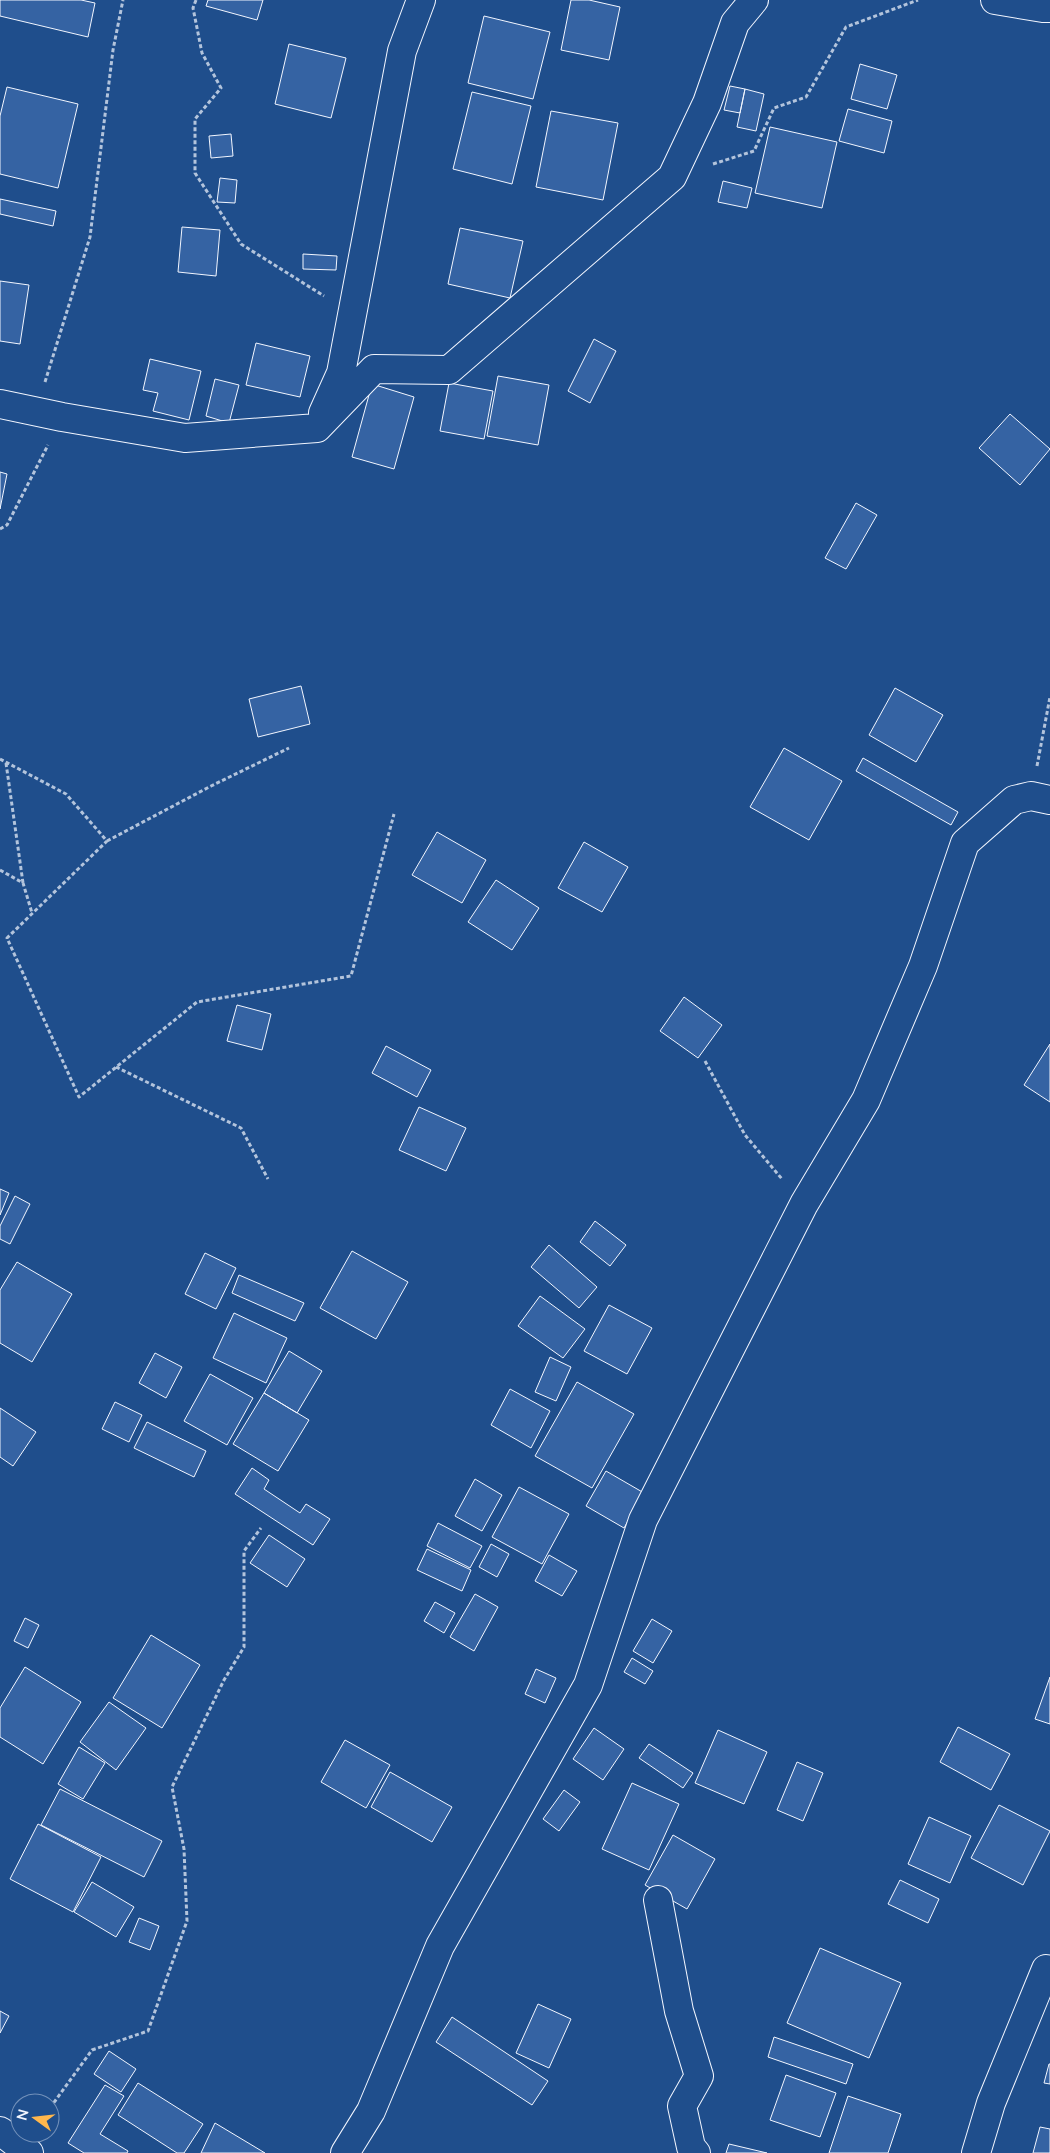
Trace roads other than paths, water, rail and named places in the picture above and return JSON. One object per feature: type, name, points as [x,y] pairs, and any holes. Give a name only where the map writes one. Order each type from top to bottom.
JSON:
[{"type":"street","points":[[317,428],[341,373],[402,51],[421,0]]},
{"type":"street","points":[[1,404],[62,417],[185,438],[317,428],[374,369],[449,370],[672,177],[707,103],[735,23],[754,0]]},
{"type":"street","points":[[995,0],[1050,8]]},
{"type":"street","points":[[345,2153],[371,2111],[440,1946],[588,1685],[643,1520],[804,1204],[866,1100],[923,966],[965,843],[1014,800],[1041,798]]},
{"type":"street","points":[[658,1900],[679,2011],[699,2076],[682,2106],[691,2148],[696,2153]]},
{"type":"street","points":[[976,2153],[991,2103],[1046,1968]]},
{"type":"street","points":[[0,2131],[29,2153]]}]
